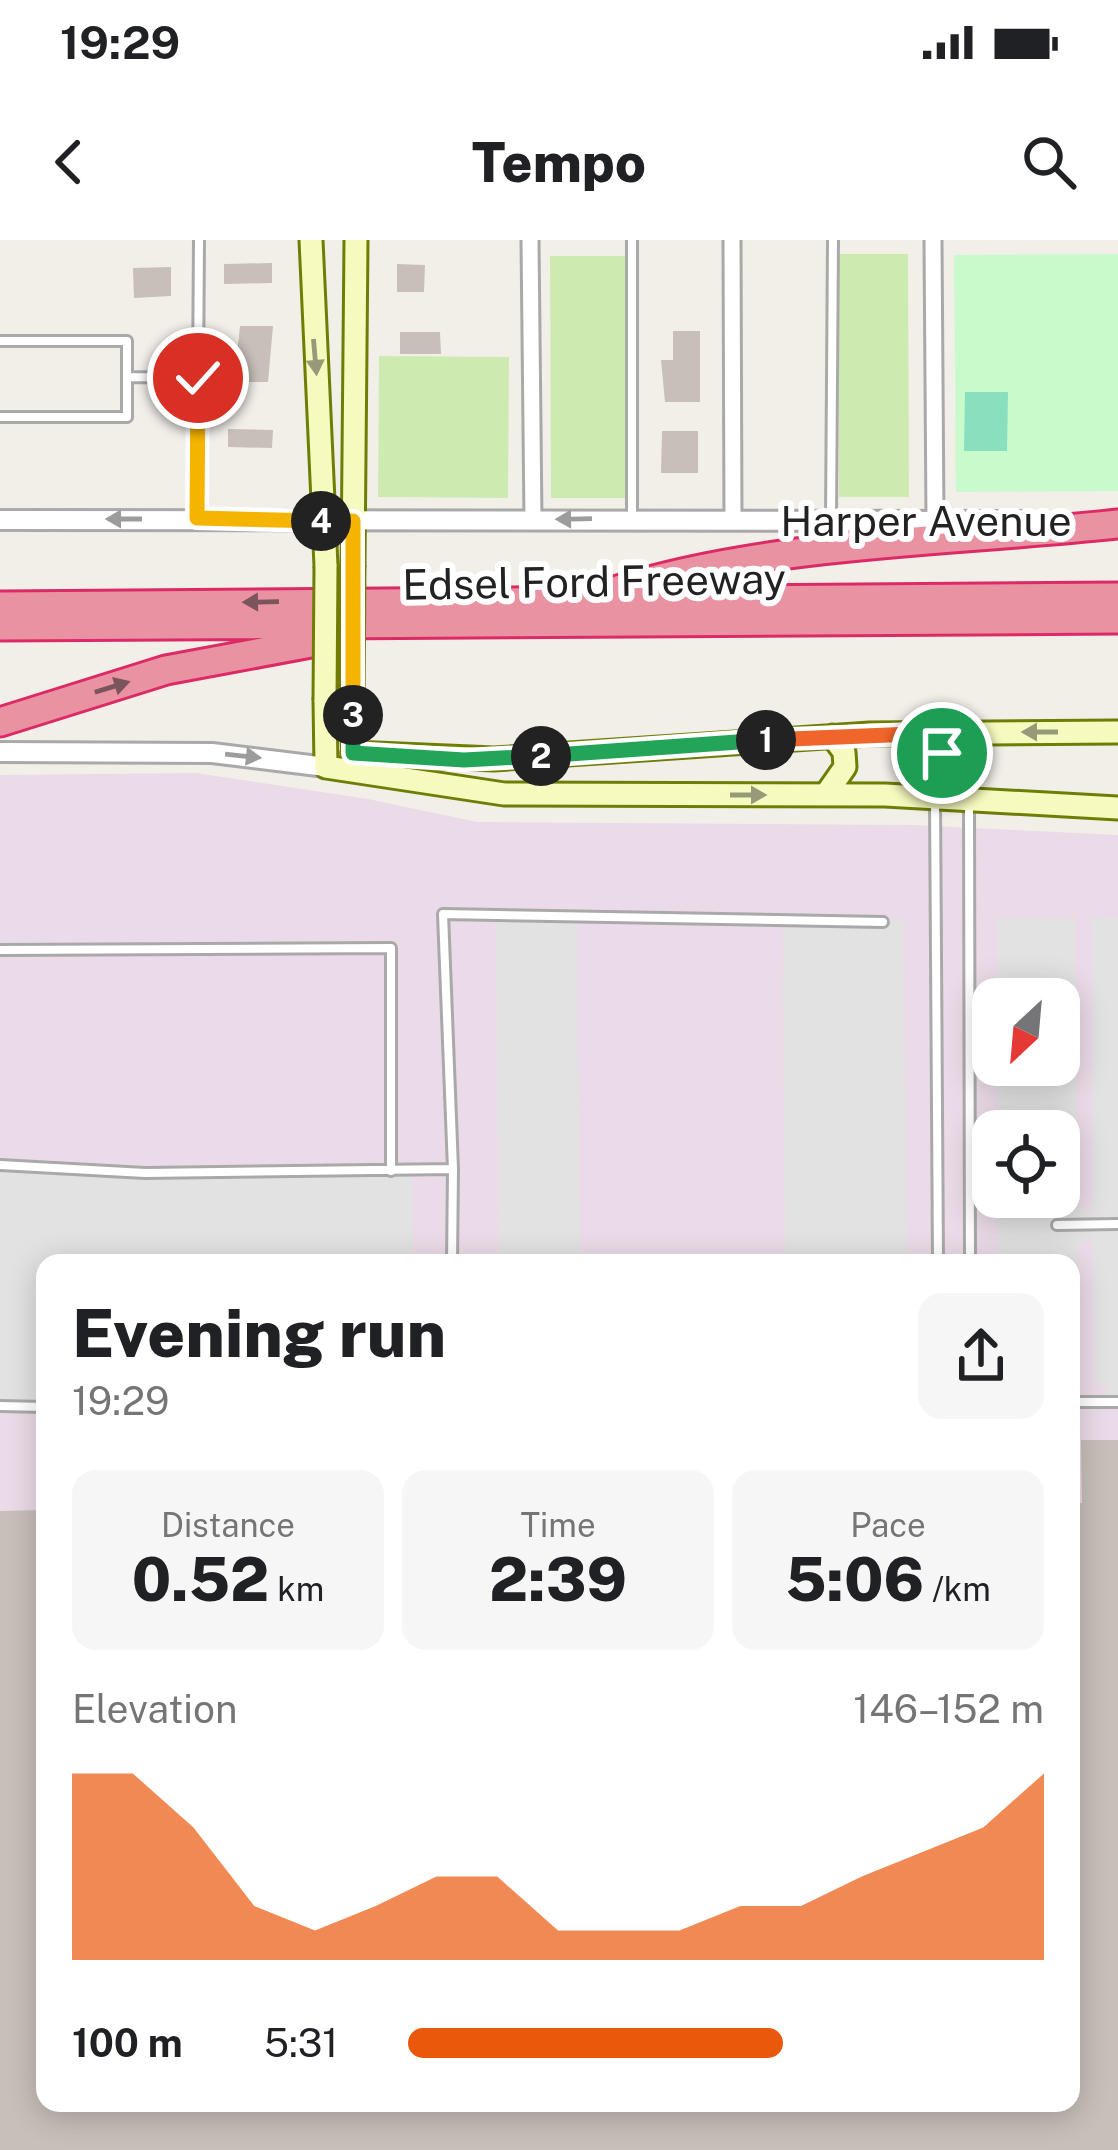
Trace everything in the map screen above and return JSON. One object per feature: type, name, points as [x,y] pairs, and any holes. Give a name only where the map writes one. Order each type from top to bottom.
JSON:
[{"type":"highway","points":[[588,599],[668,574],[799,554],[1118,523]]},
{"type":"highway","name":"Edsel Ford Freeway","points":[[2,611],[588,599],[1118,597]]},
{"type":"highway","name":"Edsel Ford Freeway","points":[[2,611],[396,626],[1118,619]]},
{"type":"highway","points":[[0,722],[166,670],[396,626]]},
{"type":"main road","points":[[311,240],[325,520],[326,767],[832,736],[1118,732]]},
{"type":"main road","points":[[354,762],[356,240]]},
{"type":"main road","points":[[935,798],[937,764],[962,732]]},
{"type":"main road","points":[[826,794],[842,775],[846,759],[832,736]]},
{"type":"main road","points":[[354,762],[484,793],[826,794],[1118,808]]},
{"type":"street","points":[[530,240],[532,520]]},
{"type":"street","points":[[732,240],[733,519]]},
{"type":"street","points":[[933,240],[935,520]]},
{"type":"street","name":"Harper Avenue","points":[[0,520],[632,518],[1118,523]]},
{"type":"street","points":[[0,752],[212,753],[326,767]]},
{"type":"lane","points":[[197,518],[199,240]]},
{"type":"lane","points":[[632,240],[632,518]]},
{"type":"lane","points":[[831,519],[833,240]]},
{"type":"lane","points":[[0,341],[127,341],[128,377],[127,417],[0,417]]},
{"type":"lane","points":[[128,377],[198,378]]},
{"type":"lane","points":[[935,798],[938,1254]]},
{"type":"lane","points":[[969,799],[965,832],[970,1254]]},
{"type":"lane","points":[[452,1254],[443,914],[883,922]]},
{"type":"lane","points":[[0,950],[391,948],[391,1171]]},
{"type":"lane","points":[[0,1165],[145,1173],[453,1169]]},
{"type":"lane","points":[[1057,1225],[1118,1224]]},
{"type":"lane","points":[[1080,1402],[1118,1402]]},
{"type":"lane","points":[[0,1406],[36,1407]]},
{"type":"shaded area","points":[[196,773],[368,799],[477,822],[911,825],[1118,835],[1118,2150],[0,2150],[0,775]]},
{"type":"shaded area","points":[[1118,917],[1118,1402],[1107,1402],[1106,1385],[1095,1383],[1093,1236],[1078,1248],[1078,1254],[998,1254],[998,1218],[1080,1218],[1080,1205],[1092,1214],[1092,918]]},
{"type":"shaded area","points":[[997,918],[1075,919],[1075,978],[997,978]]},
{"type":"shaded area","points":[[903,920],[907,1254],[785,1254],[783,921]]},
{"type":"shaded area","points":[[496,922],[577,922],[580,1254],[499,1254]]},
{"type":"shaded area","points":[[998,1086],[1076,1086],[1076,1110],[998,1110]]},
{"type":"shaded area","points":[[412,1169],[413,1254],[36,1254],[36,1407],[0,1406],[0,1173]]},
{"type":"green space","points":[[839,254],[908,254],[909,497],[839,497]]},
{"type":"green space","points":[[1118,254],[1118,491],[956,492],[954,255]]},
{"type":"green space","points":[[550,256],[625,256],[625,498],[551,498]]},
{"type":"green space","points":[[379,356],[509,357],[508,498],[378,497]]},
{"type":"green space","points":[[965,392],[1008,392],[1007,451],[964,451]]},
{"type":"building","points":[[272,263],[272,283],[224,284],[224,264]]},
{"type":"building","points":[[397,264],[425,265],[424,292],[397,292]]},
{"type":"building","points":[[171,267],[171,296],[134,298],[133,268]]},
{"type":"building","points":[[240,326],[273,326],[268,382],[234,382]]},
{"type":"building","points":[[673,331],[700,331],[700,402],[665,402],[661,360],[673,360]]},
{"type":"building","points":[[400,332],[440,332],[441,354],[400,354]]},
{"type":"building","points":[[228,429],[273,430],[272,448],[228,447]]},
{"type":"building","points":[[662,431],[698,431],[698,473],[661,473]]},
{"type":"building","points":[[1081,1440],[1118,1440],[1118,2150],[0,2150],[0,1511],[36,1510],[36,2112],[1080,2112]]},
{"type":"route","points":[[198,378],[197,518],[353,521],[353,753],[494,759],[962,732],[942,753]]}]
